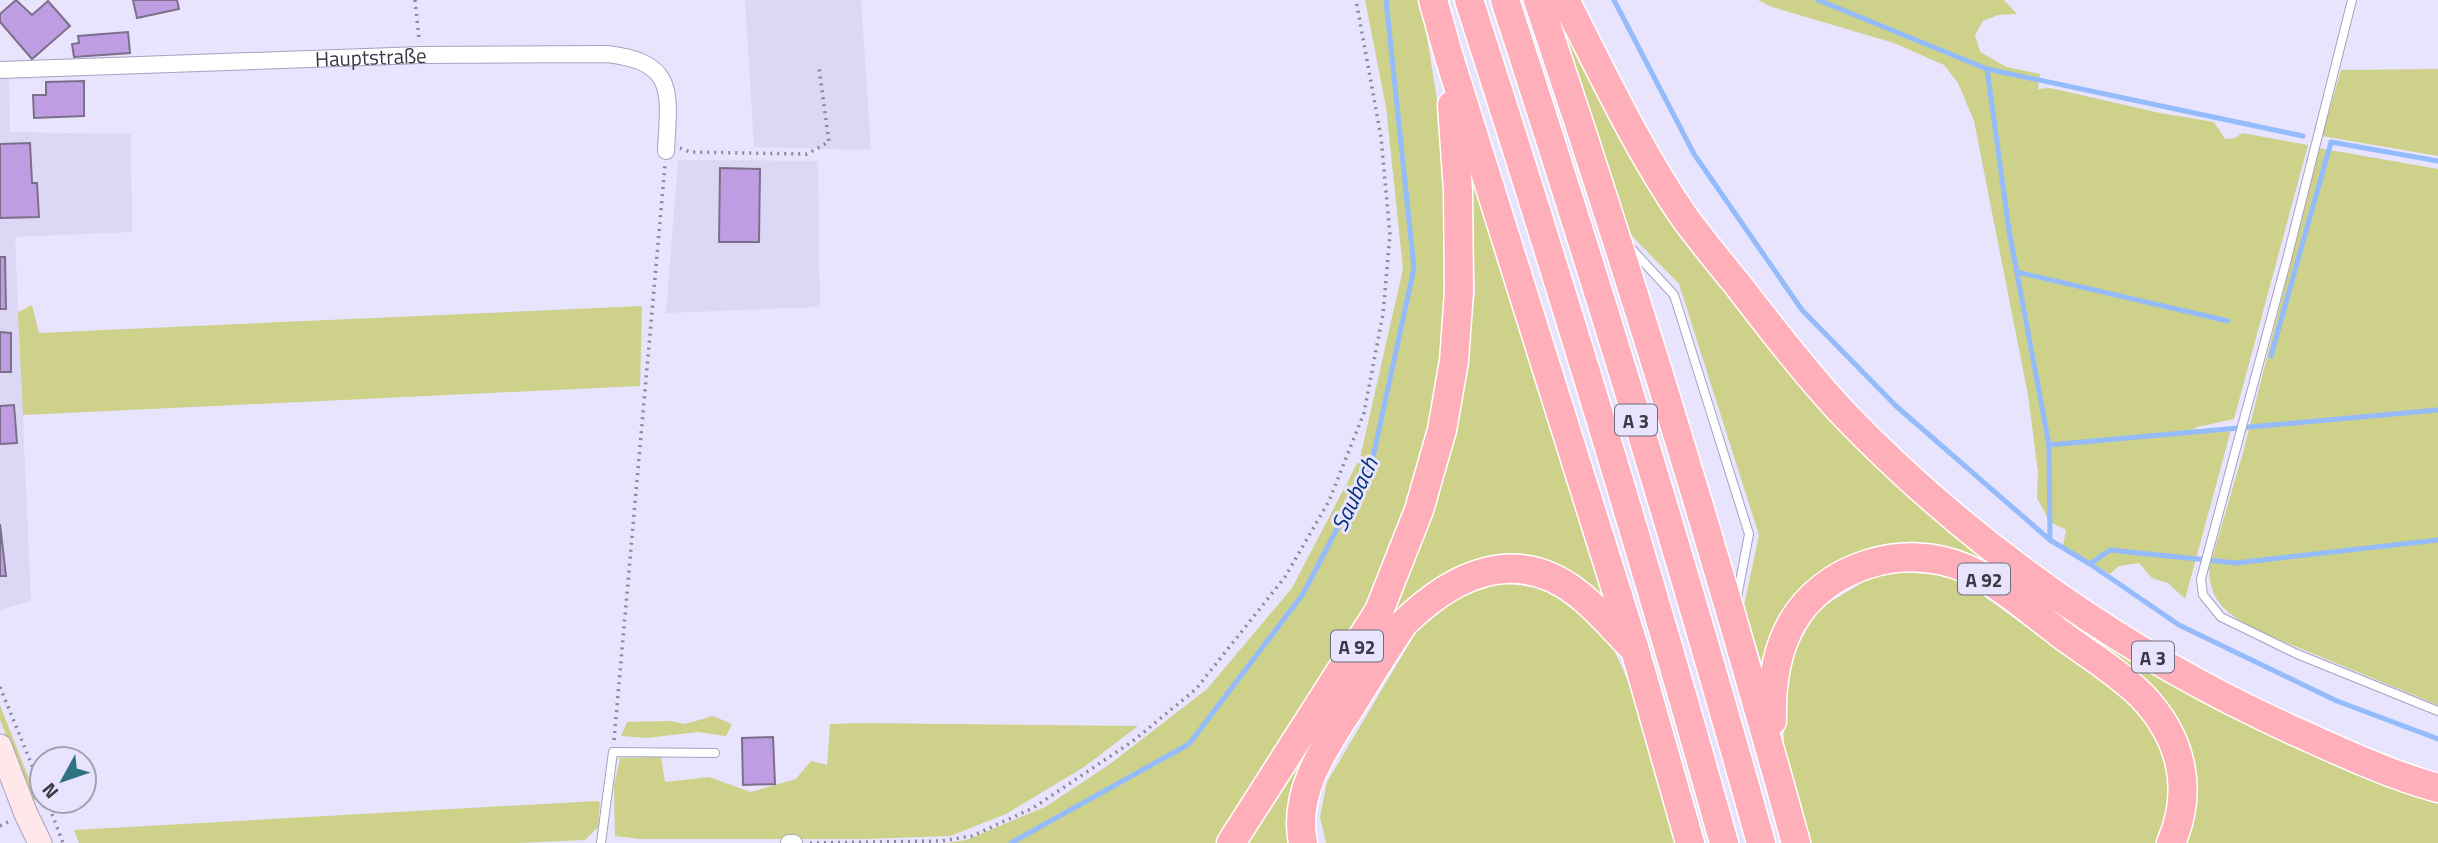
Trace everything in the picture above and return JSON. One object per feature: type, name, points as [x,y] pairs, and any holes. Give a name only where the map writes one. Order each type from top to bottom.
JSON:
[{"type":"highway","points":[[1433,0],[1448,57],[1635,650],[1690,843]]},
{"type":"highway","name":"A 3","points":[[1469,0],[1567,310],[1724,843]]},
{"type":"highway","name":"A 3","points":[[1505,0],[1568,194],[1723,706],[1761,843]]},
{"type":"highway","name":"A 3","points":[[1538,0],[1616,232],[1732,617],[1796,843]]},
{"type":"highway","name":"A 3","points":[[1565,0],[1629,126],[1685,218],[1785,346],[1841,410],[1901,471],[2007,560],[2108,629],[2188,678],[2294,731],[2351,756],[2438,788]]},
{"type":"highway","name":"A 92","points":[[1231,843],[1379,611],[1419,510],[1441,430],[1454,361],[1459,291],[1458,191],[1448,57]]},
{"type":"highway","name":"A 92","points":[[1773,759],[1772,684],[1793,622],[1813,598],[1846,572],[1896,558],[1932,559],[1966,569],[2022,605],[2141,696],[2160,718],[2174,743],[2181,765],[2182,806],[2179,824],[2171,843]]},
{"type":"highway","points":[[1303,843],[1303,800],[1313,768],[1404,623],[1442,590],[1472,574],[1513,568],[1530,571],[1552,578],[1575,591],[1635,650]]},
{"type":"main road","points":[[0,746],[40,843]]},
{"type":"street","name":"Hauptstraße","points":[[0,70],[421,55],[607,54],[633,57],[656,70],[663,81],[668,98],[666,150]]},
{"type":"street","points":[[789,843],[794,843]]},
{"type":"lane","points":[[2352,0],[2287,259],[2201,579],[2203,595],[2221,617],[2297,654],[2438,711]]},
{"type":"lane","points":[[1616,232],[1674,295],[1749,534],[1732,617]]},
{"type":"lane","points":[[601,843],[613,752],[715,753]]},
{"type":"path","points":[[415,0],[421,55]]},
{"type":"path","points":[[794,843],[941,841],[972,836],[1033,808],[1133,741],[1196,689],[1285,577],[1329,501],[1364,412],[1383,314],[1390,235],[1381,136],[1356,0]]},
{"type":"path","points":[[667,130],[675,146],[690,152],[807,154],[828,142],[819,68]]},
{"type":"path","points":[[613,752],[666,150]]},
{"type":"path","points":[[0,687],[28,756]]},
{"type":"path","points":[[52,815],[63,843]]},
{"type":"path","points":[[0,826],[7,823]]},
{"type":"shaded area","points":[[745,0],[861,0],[871,150],[754,147]]},
{"type":"shaded area","points":[[9,64],[10,132],[131,134],[132,232],[15,237],[31,601],[0,610],[0,65]]},
{"type":"shaded area","points":[[678,160],[818,161],[820,307],[666,313]]},
{"type":"green space","points":[[1365,0],[1421,0],[1445,150],[1451,217],[1437,395],[1405,519],[1368,601],[1218,843],[945,843],[966,840],[1045,807],[1110,764],[1207,689],[1292,588],[1360,458],[1403,269],[1386,107]]},
{"type":"green space","points":[[1758,0],[2004,0],[2017,14],[1998,15],[1983,21],[1975,35],[1980,52],[2006,67],[2040,74],[2038,89],[2050,88],[2160,113],[2214,122],[2225,139],[2235,138],[2242,133],[2308,145],[2234,419],[2192,430],[2201,433],[2231,430],[2185,599],[2168,583],[2152,578],[2139,563],[2119,566],[2110,574],[2063,546],[2066,530],[2050,522],[2037,498],[2038,472],[2028,395],[1974,121],[1958,83],[1944,65],[1894,43],[1772,7]]},
{"type":"green space","points":[[1565,31],[1667,209],[1985,554],[2438,797],[2438,843],[2181,843],[2185,746],[1976,563],[1850,563],[1765,674],[1744,606],[1759,535],[1679,284],[1630,234]]},
{"type":"green space","points":[[2438,69],[2438,156],[2322,136],[2341,70]]},
{"type":"green space","points":[[2319,148],[2438,169],[2438,705],[2258,631],[2223,607],[2217,600],[2210,581],[2209,569],[2243,453]]},
{"type":"green space","points":[[1472,175],[1601,593],[1579,579],[1453,574],[1311,756],[1298,843],[1246,843],[1403,581],[1436,503],[1457,422],[1475,293]]},
{"type":"green space","points":[[32,305],[39,333],[642,306],[640,386],[23,415],[18,312]]},
{"type":"green space","points":[[1902,572],[1943,575],[1967,584],[2126,699],[2148,723],[2161,743],[2171,790],[2163,828],[2156,843],[1808,843],[1784,749],[1783,693],[1790,660],[1817,610],[1870,578]]},
{"type":"green space","points":[[1499,583],[1562,595],[1581,606],[1599,625],[1628,682],[1640,716],[1674,843],[1326,843],[1320,817],[1327,782],[1418,629],[1452,598]]},
{"type":"green space","points":[[0,705],[28,776],[28,791],[0,720]]},
{"type":"green space","points":[[713,716],[732,724],[726,736],[698,732],[646,738],[621,736],[627,722],[670,721],[685,724]]},
{"type":"green space","points":[[830,724],[1138,726],[1084,767],[1006,814],[950,836],[865,839],[641,839],[615,836],[614,785],[620,758],[661,757],[665,782],[709,777],[751,792],[796,779],[811,761],[827,765]]},
{"type":"green space","points":[[598,801],[598,827],[585,840],[517,843],[79,843],[74,830]]},
{"type":"building","points":[[16,0],[32,15],[48,1],[70,26],[32,59],[0,22],[0,14]]},
{"type":"building","points":[[133,0],[177,0],[179,9],[137,18]]},
{"type":"building","points":[[128,32],[130,53],[74,57],[72,44],[79,43],[78,36]]},
{"type":"building","points":[[84,81],[84,116],[34,118],[33,95],[46,95],[46,82]]},
{"type":"building","points":[[30,143],[32,183],[37,183],[39,217],[0,218],[0,144]]},
{"type":"building","points":[[720,168],[760,169],[759,242],[719,242]]},
{"type":"building","points":[[0,257],[5,257],[6,309],[0,309]]},
{"type":"building","points":[[0,332],[11,333],[11,372],[0,372]]},
{"type":"building","points":[[14,405],[17,443],[0,444],[0,406]]},
{"type":"building","points":[[0,524],[6,576],[0,576]]},
{"type":"building","points":[[773,737],[775,784],[743,785],[742,738]]},
{"type":"waterway","name":"Saubach","points":[[1011,843],[1189,744],[1303,594],[1372,462],[1414,268],[1386,0]]},
{"type":"waterway","points":[[1614,0],[1694,154],[1802,310],[1896,406],[2050,540],[2179,625],[2337,701],[2438,739]]},
{"type":"waterway","points":[[1818,0],[1987,69],[2303,136]]},
{"type":"waterway","points":[[1987,69],[2009,230],[2049,445],[2050,540]]},
{"type":"waterway","points":[[2271,356],[2331,142],[2438,161]]},
{"type":"waterway","points":[[2017,272],[2228,321]]},
{"type":"waterway","points":[[2049,445],[2438,410]]},
{"type":"waterway","points":[[2090,564],[2110,550],[2236,563],[2438,540]]}]
